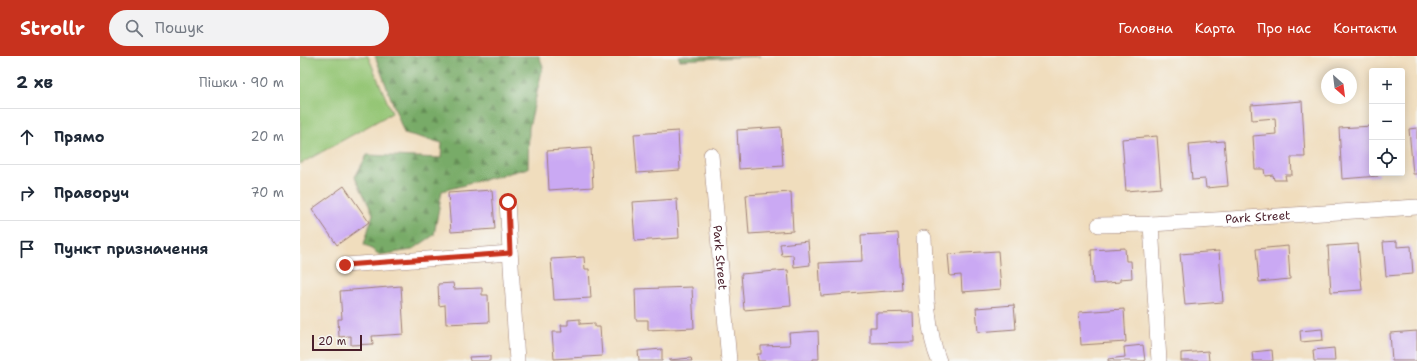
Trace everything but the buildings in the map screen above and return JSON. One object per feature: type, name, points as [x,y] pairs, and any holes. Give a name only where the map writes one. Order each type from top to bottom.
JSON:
[{"type":"street","name":"Park Street","points":[[711,155],[729,361]]},
{"type":"street","points":[[508,202],[517,361]]},
{"type":"street","name":"Park Street","points":[[1099,226],[1417,207]]},
{"type":"street","points":[[1151,224],[1159,361]]},
{"type":"street","points":[[924,238],[929,320],[934,349],[939,361]]},
{"type":"street","points":[[345,265],[510,253]]},
{"type":"green space","points":[[300,56],[368,56],[392,113],[300,164]]},
{"type":"green space","points":[[375,56],[539,56],[543,66],[529,128],[528,168],[442,191],[434,235],[412,250],[380,255],[364,244],[373,214],[355,177],[367,155],[441,158],[442,143],[404,133]]},
{"type":"green space","points":[[678,56],[761,56],[680,60]]},
{"type":"route","points":[[345,265],[510,253],[508,202]]}]
